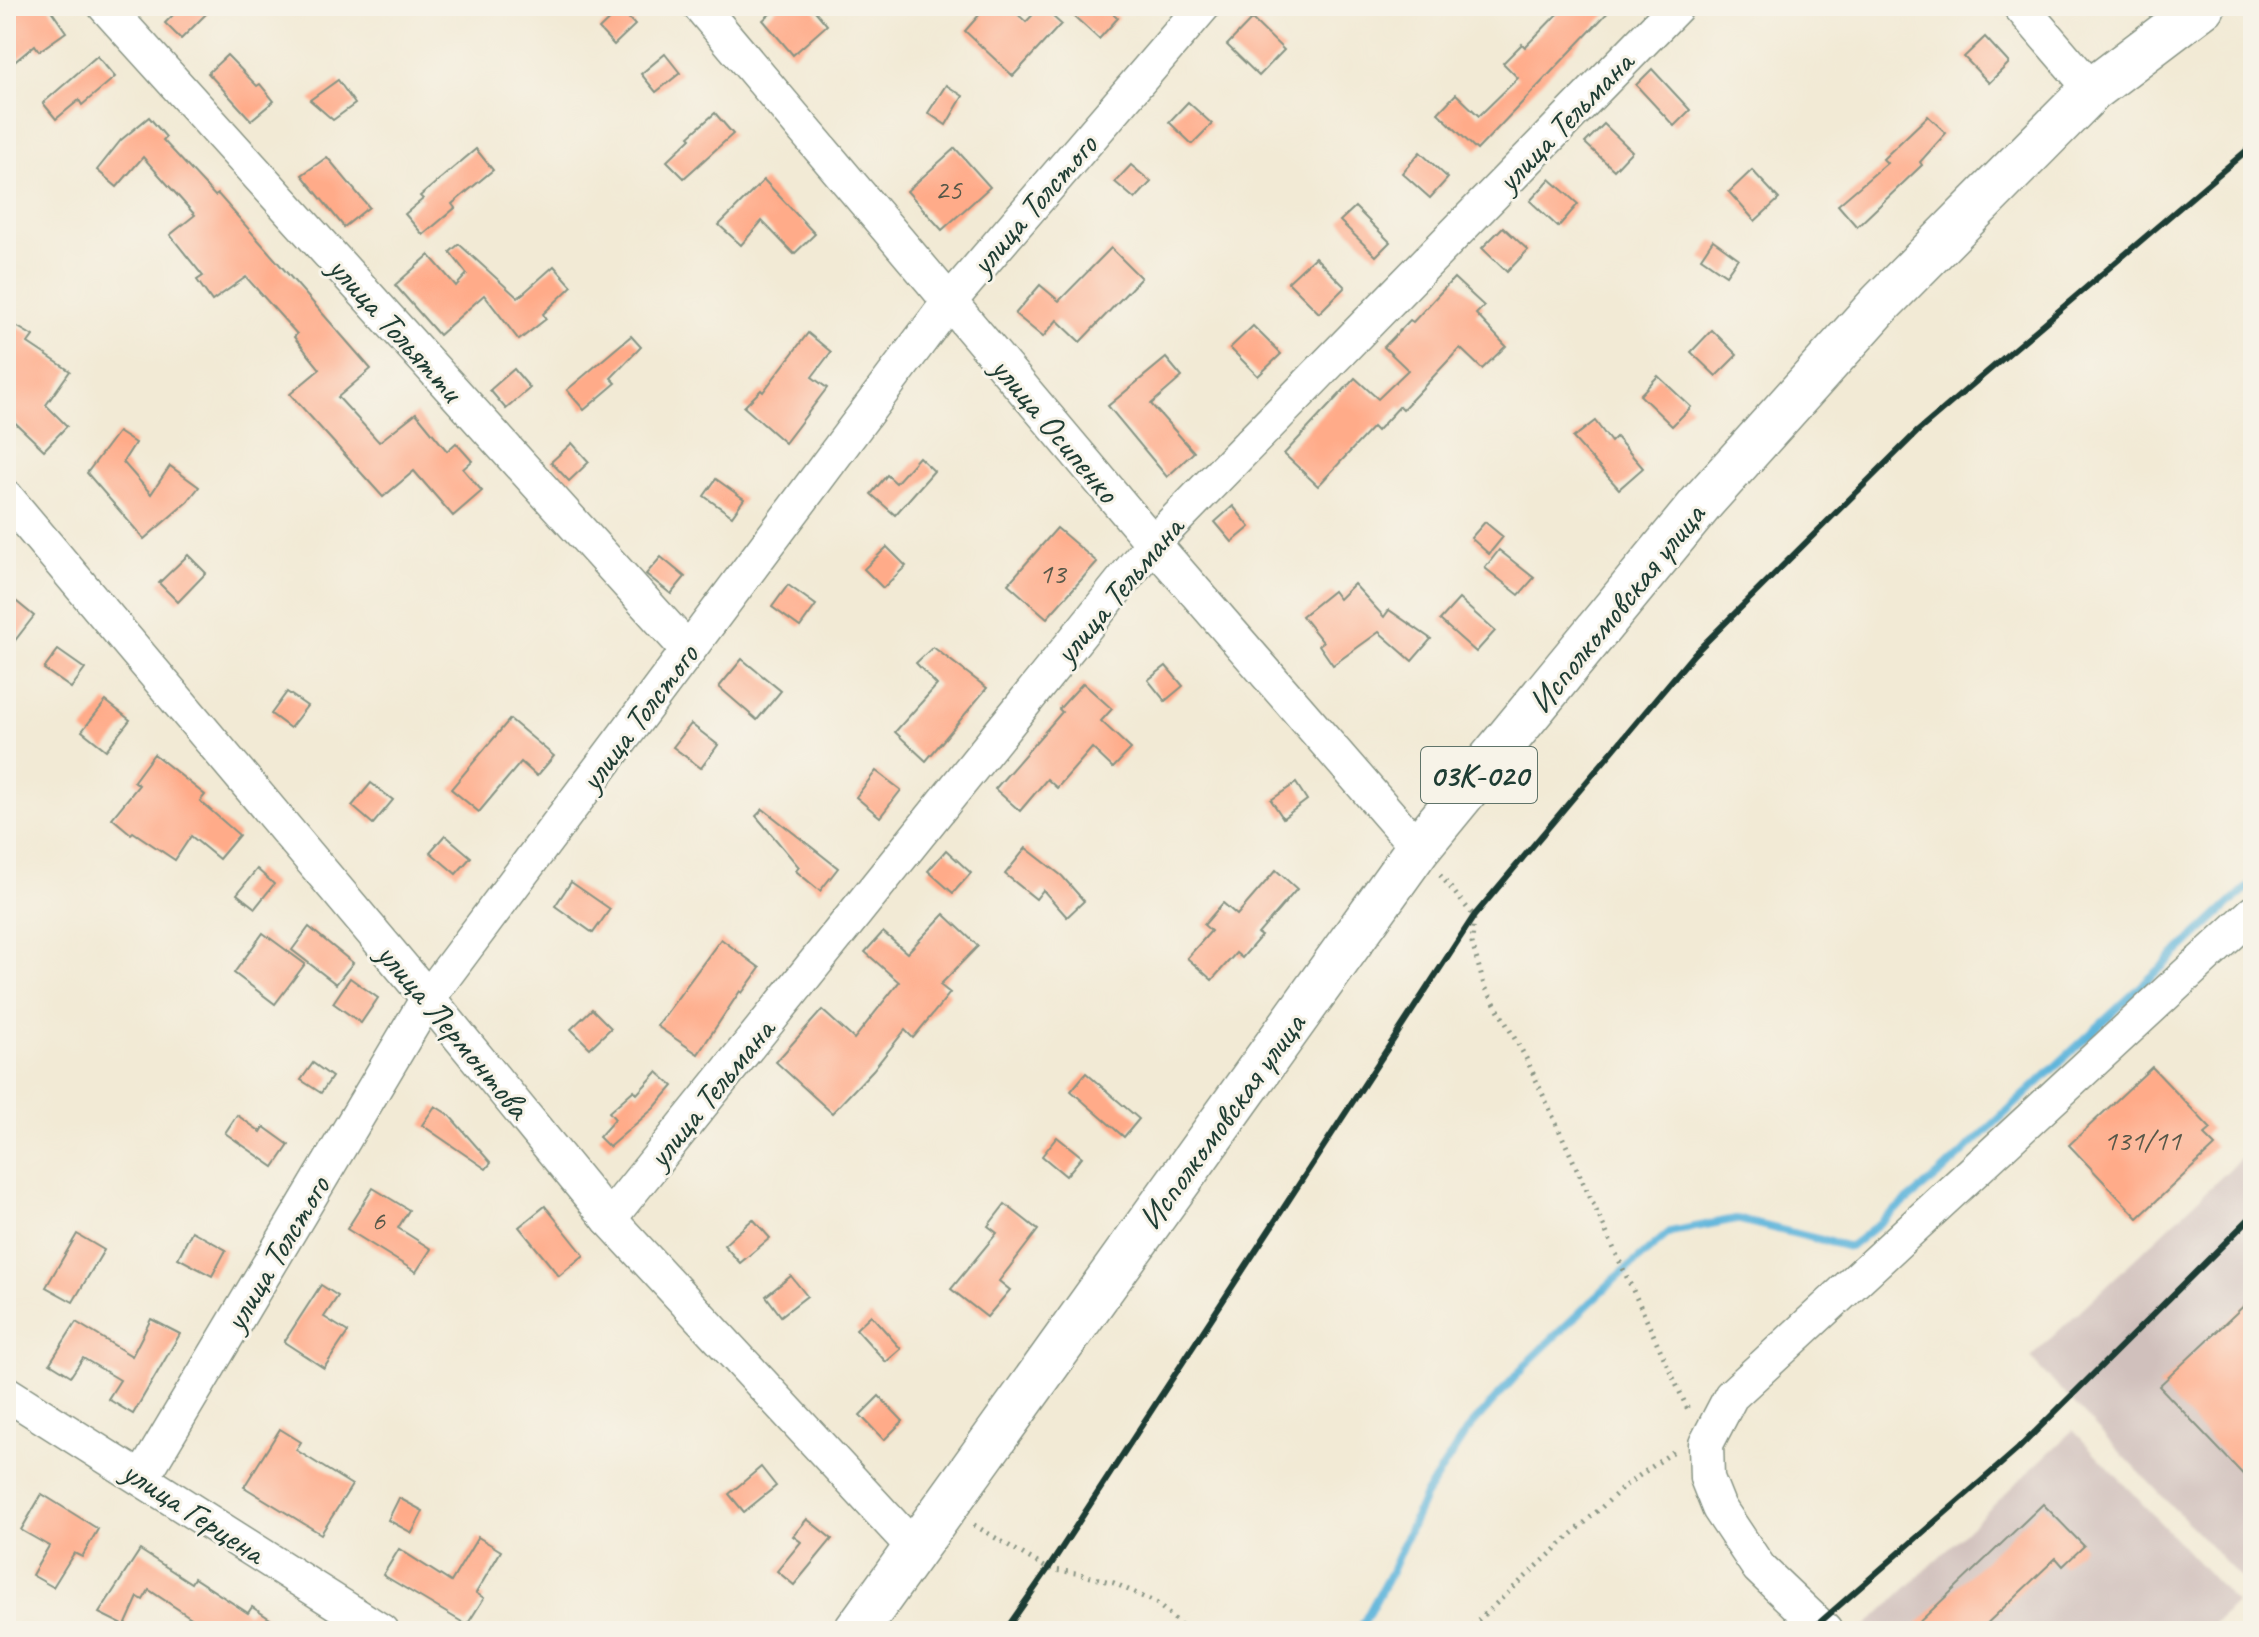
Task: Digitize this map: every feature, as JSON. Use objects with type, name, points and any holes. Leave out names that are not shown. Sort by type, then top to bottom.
[{"type":"main road","name":"Исполкомовская улица","points":[[856,1631],[1418,848],[1704,500],[1881,303],[2092,90],[2203,6]]},
{"type":"street","name":"улица Тольятти","points":[[105,6],[688,650]]},
{"type":"street","name":"улица Осипенко","points":[[700,6],[1153,543],[1418,848]]},
{"type":"street","name":"улица Толстого","points":[[142,1478],[428,998],[949,302],[1203,6]]},
{"type":"street","name":"улица Тельмана","points":[[609,1219],[1153,543],[1677,6]]},
{"type":"street","points":[[2020,6],[2092,90]]},
{"type":"street","name":"улица Лермонтова","points":[[6,497],[428,998],[609,1219],[916,1550]]},
{"type":"street","points":[[1821,1627],[1759,1568],[1719,1508],[1707,1478],[1706,1444],[1731,1396],[2253,913]]},
{"type":"street","name":"улица Герцена","points":[[6,1393],[381,1631]]},
{"type":"path","points":[[1418,848],[1474,916],[1472,943],[1484,985],[1526,1058],[1706,1444],[1678,1449],[1626,1485],[1466,1631]]},
{"type":"path","points":[[945,1508],[1048,1569],[1114,1583],[1156,1603],[1188,1631]]},
{"type":"shaded area","points":[[2253,1147],[2253,1591],[2030,1358]]},
{"type":"shaded area","points":[[2073,1430],[2236,1603],[2207,1631],[1863,1629]]},
{"type":"building","points":[[6,6],[48,6],[66,32],[39,51],[35,45],[6,69]]},
{"type":"building","points":[[182,6],[214,6],[181,39],[165,23]]},
{"type":"building","points":[[779,6],[811,6],[827,25],[793,55],[763,20]]},
{"type":"building","points":[[987,6],[1009,6],[1026,22],[1041,6],[1061,24],[1013,76],[965,31]]},
{"type":"building","points":[[1063,6],[1105,6],[1118,18],[1099,39]]},
{"type":"building","points":[[1565,6],[1614,6],[1477,150],[1438,113],[1456,94],[1479,116],[1518,78],[1503,63],[1522,44],[1525,47]]},
{"type":"building","points":[[620,9],[635,25],[614,45],[599,29]]},
{"type":"building","points":[[1252,19],[1284,50],[1259,76],[1227,45]]},
{"type":"building","points":[[1985,37],[2009,63],[1989,83],[1964,57]]},
{"type":"building","points":[[665,54],[680,73],[656,92],[641,74]]},
{"type":"building","points":[[227,55],[274,101],[251,120],[208,73]]},
{"type":"building","points":[[97,56],[115,77],[82,105],[79,100],[56,119],[43,103]]},
{"type":"building","points":[[1652,69],[1690,110],[1674,126],[1636,85]]},
{"type":"building","points":[[338,80],[355,104],[333,120],[310,100]]},
{"type":"building","points":[[946,85],[963,96],[946,125],[928,113]]},
{"type":"building","points":[[1188,102],[1212,124],[1192,144],[1169,122]]},
{"type":"building","points":[[715,113],[733,134],[684,178],[667,161]]},
{"type":"building","points":[[1928,116],[1946,133],[1920,162],[1922,165],[1857,227],[1838,205],[1887,163],[1883,159]]},
{"type":"building","points":[[149,117],[166,137],[163,140],[215,196],[218,194],[371,369],[338,397],[379,442],[416,413],[447,451],[456,443],[472,461],[463,469],[482,491],[453,516],[414,471],[383,497],[290,394],[320,369],[294,337],[297,334],[246,277],[212,301],[197,280],[203,276],[170,235],[195,215],[143,157],[117,187],[97,170],[121,140]]},
{"type":"building","points":[[1604,124],[1632,151],[1614,170],[1585,143]]},
{"type":"building","points":[[955,148],[990,187],[942,230],[907,191]]},
{"type":"building","points":[[476,149],[493,170],[452,204],[455,208],[423,235],[405,214],[423,199],[420,196]]},
{"type":"building","points":[[1420,152],[1448,178],[1430,198],[1402,173]]},
{"type":"building","points":[[327,157],[369,207],[344,227],[302,175]]},
{"type":"building","points":[[1131,165],[1151,182],[1135,199],[1115,182]]},
{"type":"building","points":[[1752,170],[1779,199],[1755,221],[1729,192]]},
{"type":"building","points":[[1550,179],[1578,204],[1558,227],[1530,201]]},
{"type":"building","points":[[764,180],[815,234],[794,254],[762,221],[741,245],[719,225]]},
{"type":"building","points":[[1355,207],[1390,242],[1376,256],[1340,221]]},
{"type":"building","points":[[1503,227],[1528,250],[1507,272],[1482,248]]},
{"type":"building","points":[[1713,240],[1738,258],[1726,275],[1701,258]]},
{"type":"building","points":[[459,244],[518,298],[554,266],[572,286],[543,314],[546,319],[519,340],[484,295],[439,335],[395,285],[429,255],[456,286],[467,274],[450,252]]},
{"type":"building","points":[[1111,248],[1141,278],[1080,342],[1057,320],[1043,337],[1015,314],[1040,285],[1059,301]]},
{"type":"building","points":[[1315,257],[1345,287],[1319,313],[1288,282]]},
{"type":"building","points":[[1454,278],[1484,306],[1476,314],[1506,346],[1482,369],[1460,348],[1403,409],[1400,406],[1377,431],[1373,427],[1318,486],[1284,454],[1355,378],[1378,399],[1408,370],[1384,347],[1410,320],[1413,322]]},
{"type":"building","points":[[6,320],[33,336],[28,343],[70,371],[46,405],[67,426],[44,450],[6,414]]},
{"type":"building","points":[[1253,326],[1281,354],[1258,376],[1230,348]]},
{"type":"building","points":[[1712,330],[1737,355],[1716,376],[1691,352]]},
{"type":"building","points":[[808,333],[831,352],[812,377],[827,388],[785,443],[744,407],[761,390],[763,392]]},
{"type":"building","points":[[631,336],[641,347],[611,378],[616,383],[584,410],[567,390]]},
{"type":"building","points":[[1166,358],[1182,377],[1151,404],[1194,452],[1167,477],[1108,406]]},
{"type":"building","points":[[514,369],[530,388],[506,409],[490,390]]},
{"type":"building","points":[[1658,376],[1691,407],[1672,426],[1640,395]]},
{"type":"building","points":[[1595,421],[1611,442],[1616,437],[1643,468],[1619,489],[1573,438]]},
{"type":"building","points":[[118,432],[135,443],[123,462],[151,494],[170,466],[199,487],[187,502],[144,539],[87,473]]},
{"type":"building","points":[[572,443],[589,462],[569,481],[551,462]]},
{"type":"building","points":[[919,457],[934,471],[895,515],[871,494],[887,475],[896,483]]},
{"type":"building","points":[[716,479],[744,499],[732,516],[704,496]]},
{"type":"building","points":[[1233,506],[1250,527],[1232,542],[1215,522]]},
{"type":"building","points":[[1485,522],[1503,537],[1489,554],[1471,538]]},
{"type":"building","points":[[1057,528],[1097,562],[1047,618],[1008,584]]},
{"type":"building","points":[[887,547],[906,566],[883,588],[864,569]]},
{"type":"building","points":[[1499,550],[1534,578],[1519,595],[1485,568]]},
{"type":"building","points":[[188,555],[206,573],[178,602],[159,583]]},
{"type":"building","points":[[661,557],[685,577],[671,594],[646,574]]},
{"type":"building","points":[[1354,584],[1384,617],[1389,610],[1431,639],[1412,661],[1379,632],[1333,665],[1319,645],[1323,642],[1302,616],[1333,591],[1339,599]]},
{"type":"building","points":[[788,585],[816,605],[800,627],[772,607]]},
{"type":"building","points":[[6,593],[34,616],[6,652]]},
{"type":"building","points":[[1459,599],[1495,631],[1476,652],[1440,620]]},
{"type":"building","points":[[933,647],[987,688],[926,761],[895,732],[937,685],[916,663]]},
{"type":"building","points":[[58,650],[85,669],[71,688],[44,669]]},
{"type":"building","points":[[742,659],[781,691],[757,720],[719,687]]},
{"type":"building","points":[[1166,666],[1183,686],[1165,701],[1148,680]]},
{"type":"building","points":[[1083,683],[1112,709],[1101,721],[1131,749],[1113,768],[1092,748],[1057,788],[1047,779],[1020,811],[995,789]]},
{"type":"building","points":[[287,692],[307,706],[290,728],[271,714]]},
{"type":"building","points":[[106,701],[130,720],[106,750],[82,731]]},
{"type":"building","points":[[510,719],[554,756],[537,776],[521,762],[479,812],[451,789]]},
{"type":"building","points":[[691,724],[718,745],[701,768],[673,747]]},
{"type":"building","points":[[154,754],[205,795],[200,801],[239,835],[219,859],[191,836],[175,860],[133,832],[131,834],[112,818],[139,785],[134,781]]},
{"type":"building","points":[[876,771],[901,790],[880,817],[856,797]]},
{"type":"building","points":[[371,783],[393,800],[373,824],[352,806]]},
{"type":"building","points":[[1296,783],[1307,800],[1283,818],[1271,800]]},
{"type":"building","points":[[763,809],[838,868],[820,891],[796,871],[799,867],[756,816]]},
{"type":"building","points":[[445,835],[471,857],[456,874],[430,852]]},
{"type":"building","points":[[1026,848],[1062,876],[1084,901],[1067,917],[1043,890],[1036,899],[1005,874]]},
{"type":"building","points":[[946,850],[971,873],[953,893],[928,871]]},
{"type":"building","points":[[257,869],[274,884],[255,908],[237,894]]},
{"type":"building","points":[[1276,870],[1297,889],[1258,934],[1261,936],[1242,958],[1236,953],[1212,980],[1187,958],[1211,931],[1204,925],[1223,903],[1237,915]]},
{"type":"building","points":[[571,882],[610,909],[593,933],[555,906]]},
{"type":"building","points":[[944,914],[978,946],[940,985],[950,993],[913,1038],[905,1030],[832,1113],[776,1062],[822,1010],[854,1039],[899,982],[865,952],[883,932],[907,953]]},
{"type":"building","points":[[309,927],[353,963],[336,984],[292,950]]},
{"type":"building","points":[[263,933],[305,964],[275,1004],[234,973]]},
{"type":"building","points":[[721,939],[760,968],[742,993],[740,991],[698,1054],[657,1026]]},
{"type":"building","points":[[350,978],[378,998],[361,1023],[333,1003]]},
{"type":"building","points":[[592,1009],[611,1028],[590,1048],[571,1029]]},
{"type":"building","points":[[313,1063],[332,1077],[321,1093],[301,1080]]},
{"type":"building","points":[[2152,1067],[2211,1129],[2204,1135],[2215,1146],[2138,1218],[2069,1145]]},
{"type":"building","points":[[657,1072],[673,1086],[654,1108],[609,1147],[599,1137],[615,1119],[609,1112],[634,1090],[637,1094]]},
{"type":"building","points":[[1086,1073],[1139,1119],[1124,1137],[1071,1091]]},
{"type":"building","points":[[435,1106],[449,1115],[491,1163],[486,1169],[422,1125]]},
{"type":"building","points":[[237,1115],[261,1132],[264,1127],[289,1145],[274,1167],[225,1133]]},
{"type":"building","points":[[1057,1137],[1082,1157],[1066,1176],[1042,1156]]},
{"type":"building","points":[[373,1188],[409,1210],[398,1228],[431,1249],[416,1272],[347,1229]]},
{"type":"building","points":[[1005,1204],[1038,1230],[999,1281],[1010,1290],[987,1317],[951,1289],[997,1233],[988,1226]]},
{"type":"building","points":[[545,1206],[584,1255],[559,1276],[519,1227]]},
{"type":"building","points":[[753,1219],[770,1238],[740,1263],[724,1245]]},
{"type":"building","points":[[192,1231],[226,1250],[212,1276],[178,1258]]},
{"type":"building","points":[[77,1234],[104,1250],[73,1302],[46,1287]]},
{"type":"building","points":[[791,1276],[807,1296],[781,1316],[766,1296]]},
{"type":"building","points":[[321,1285],[338,1296],[324,1317],[348,1332],[324,1368],[284,1342]]},
{"type":"building","points":[[2253,1297],[2253,1485],[2159,1386]]},
{"type":"building","points":[[871,1315],[901,1349],[886,1362],[856,1329]]},
{"type":"building","points":[[151,1319],[180,1334],[133,1414],[108,1399],[120,1380],[83,1358],[71,1376],[50,1363],[76,1322],[132,1356]]},
{"type":"building","points":[[879,1396],[903,1421],[884,1440],[860,1415]]},
{"type":"building","points":[[280,1429],[301,1442],[296,1450],[352,1485],[321,1534],[244,1487]]},
{"type":"building","points":[[761,1467],[776,1486],[744,1512],[729,1494]]},
{"type":"building","points":[[42,1494],[98,1529],[82,1557],[74,1553],[53,1587],[32,1575],[49,1546],[21,1530]]},
{"type":"building","points":[[399,1498],[423,1511],[412,1533],[388,1520]]},
{"type":"building","points":[[2043,1504],[2084,1546],[2063,1566],[2056,1558],[1979,1631],[1910,1631]]},
{"type":"building","points":[[807,1519],[832,1539],[794,1585],[777,1571],[801,1542],[793,1536]]},
{"type":"building","points":[[478,1537],[501,1551],[476,1593],[484,1598],[467,1625],[383,1575],[399,1549],[451,1582]]},
{"type":"building","points":[[140,1550],[191,1583],[194,1578],[248,1613],[252,1607],[288,1631],[211,1631],[149,1590],[143,1600],[138,1597],[125,1626],[99,1613]]},
{"type":"waterway","points":[[1359,1631],[1390,1574],[1424,1497],[1466,1432],[1531,1359],[1616,1278],[1670,1232],[1736,1219],[1850,1247],[1941,1173],[2253,882]]},
{"type":"railway","points":[[1005,1631],[1474,916],[1694,654],[1918,431],[2253,145]]},
{"type":"railway","points":[[1810,1631],[2018,1449],[2253,1215]]}]
